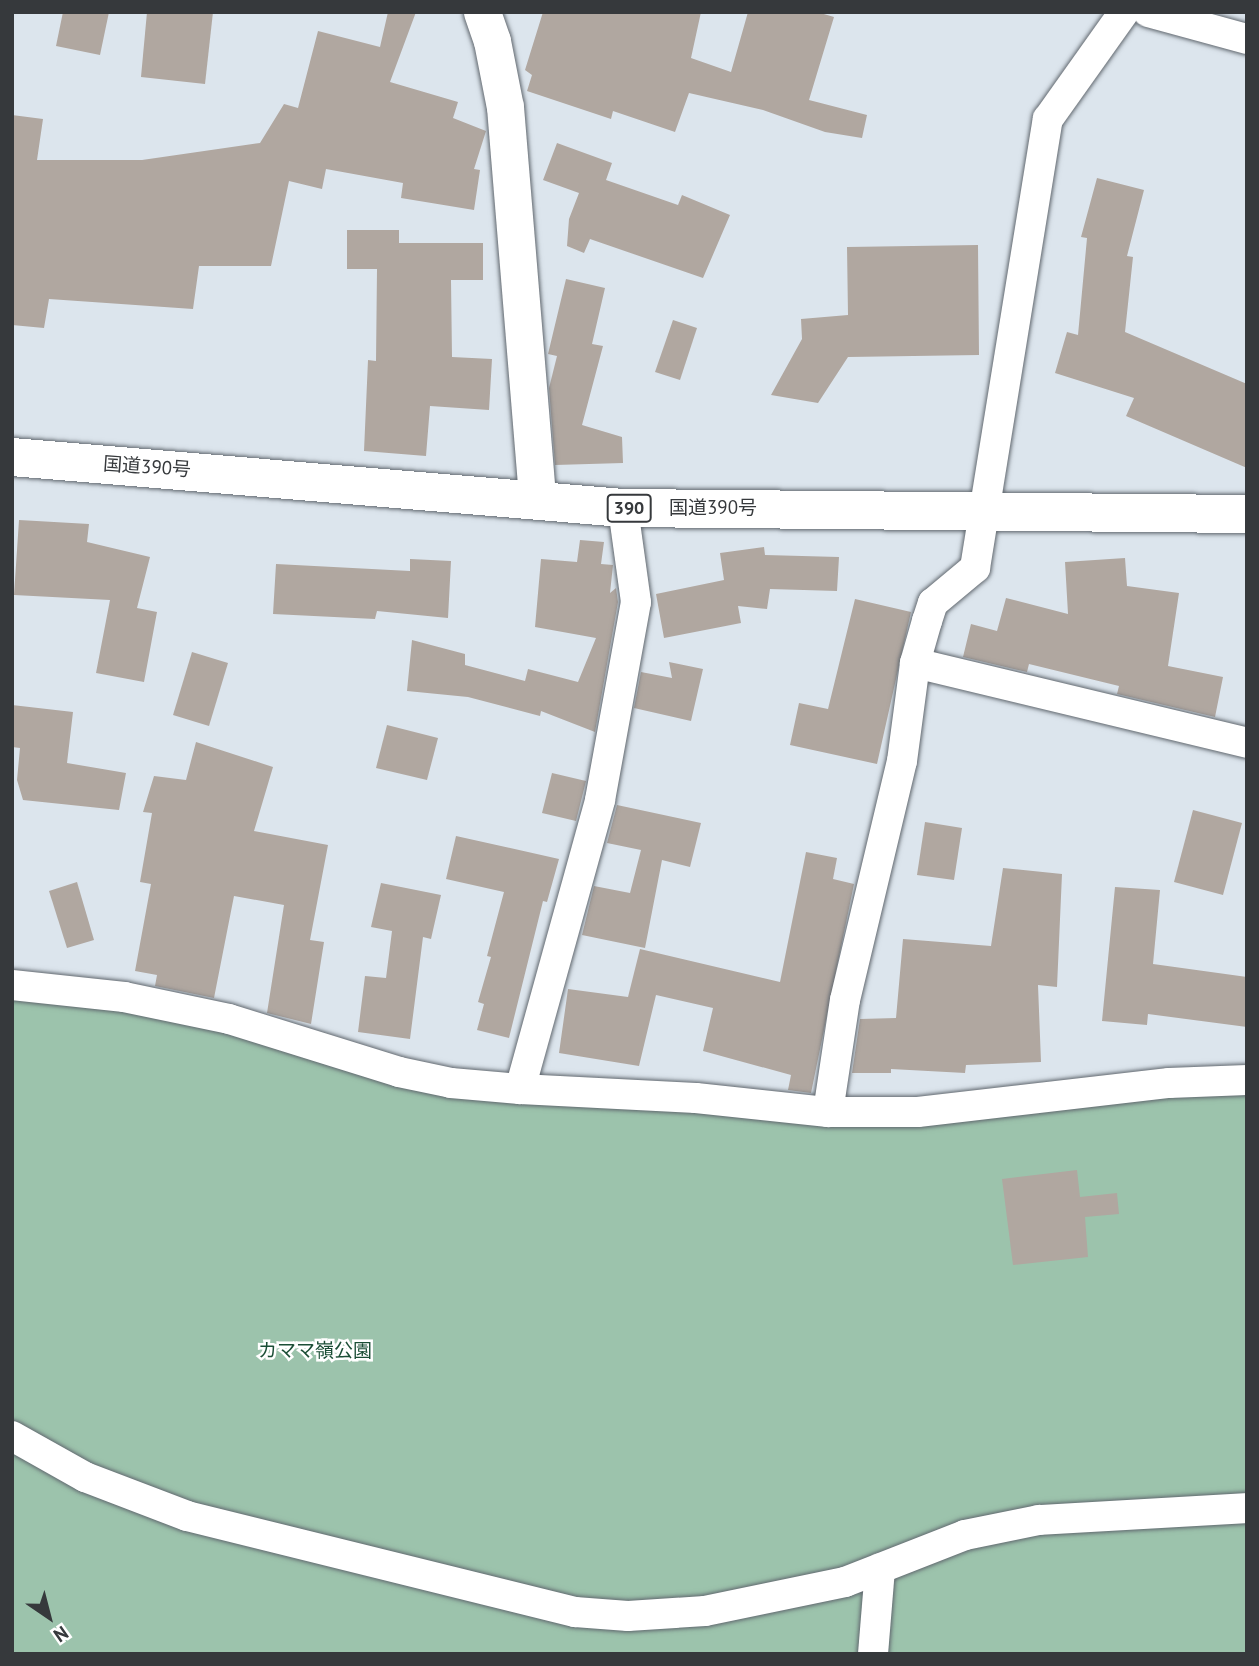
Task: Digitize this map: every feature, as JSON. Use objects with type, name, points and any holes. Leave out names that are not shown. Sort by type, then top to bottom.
[{"type":"highway","name":"国道390号","points":[[12,457],[623,508],[985,508],[1052,514],[1247,514]]},
{"type":"street","points":[[482,12],[492,41],[505,107],[537,500]]},
{"type":"street","points":[[828,1112],[845,1000],[902,761],[915,663],[933,603],[975,568],[1048,119],[1124,12]]},
{"type":"street","points":[[1147,12],[1247,39]]},
{"type":"street","points":[[520,1090],[600,800],[634,615],[636,602],[623,508]]},
{"type":"street","points":[[915,663],[1247,743]]},
{"type":"street","points":[[12,985],[137,1000],[229,1019],[399,1072],[520,1090],[696,1098],[828,1112],[918,1112],[1169,1083],[1247,1080]]},
{"type":"street","points":[[12,1437],[85,1477],[187,1516],[575,1612],[628,1616],[705,1611],[845,1582],[965,1535],[1040,1520],[1247,1508]]},
{"type":"street","points":[[873,1654],[880,1568]]},
{"type":"green space","name":"カママ嶺公園","points":[[12,989],[520,1089],[828,1112],[1247,1082],[1247,1654],[12,1654]]},
{"type":"building","points":[[63,12],[109,12],[100,55],[56,46]]},
{"type":"building","points":[[147,12],[213,12],[205,84],[141,77]]},
{"type":"building","points":[[388,12],[416,12],[390,82],[458,102],[453,118],[486,131],[474,169],[480,170],[474,210],[401,198],[403,183],[326,169],[322,189],[289,181],[271,266],[199,266],[193,309],[49,299],[44,328],[12,325],[12,115],[43,119],[37,160],[142,160],[260,143],[284,104],[298,108],[318,31],[380,47]]},
{"type":"building","points":[[543,12],[701,12],[691,58],[731,72],[748,12],[817,12],[834,17],[809,100],[867,115],[862,138],[825,132],[763,110],[689,93],[675,132],[613,111],[611,119],[527,91],[532,75],[525,70]]},
{"type":"building","points":[[557,143],[612,163],[606,180],[678,205],[682,195],[730,215],[703,278],[590,239],[584,253],[567,246],[569,219],[579,193],[543,180]]},
{"type":"building","points":[[1097,178],[1144,190],[1127,256],[1133,257],[1125,332],[1247,384],[1247,468],[1126,416],[1134,398],[1055,373],[1067,332],[1078,335],[1087,238],[1081,237]]},
{"type":"building","points":[[347,230],[399,230],[399,243],[483,243],[483,280],[451,280],[452,357],[492,359],[489,410],[430,406],[426,456],[364,451],[368,360],[376,361],[377,269],[347,269]]},
{"type":"building","points":[[978,245],[979,355],[848,357],[818,403],[771,395],[802,339],[801,319],[848,315],[847,247]]},
{"type":"building","points":[[566,279],[605,288],[592,344],[603,346],[582,425],[622,437],[623,463],[555,465],[549,388],[557,356],[548,354]]},
{"type":"building","points":[[673,320],[697,328],[680,380],[655,372]]},
{"type":"building","points":[[19,520],[89,524],[87,542],[150,557],[137,608],[157,612],[144,682],[96,673],[110,600],[14,595]]},
{"type":"building","points":[[580,540],[604,542],[601,564],[613,565],[610,593],[616,588],[618,602],[595,732],[541,711],[540,716],[468,697],[407,691],[412,640],[465,654],[465,665],[525,681],[528,669],[578,682],[596,638],[535,627],[541,559],[577,562]]},
{"type":"building","points":[[764,547],[765,555],[839,557],[837,591],[770,589],[767,609],[738,606],[741,623],[664,638],[656,594],[724,580],[720,553]]},
{"type":"building","points":[[1125,558],[1127,586],[1179,593],[1168,666],[1223,677],[1215,717],[1117,694],[1119,686],[1029,664],[1027,672],[963,657],[971,624],[997,631],[1006,598],[1068,614],[1065,562]]},
{"type":"building","points":[[410,559],[451,561],[448,618],[377,611],[375,619],[273,614],[276,564],[410,571]]},
{"type":"building","points":[[855,599],[911,612],[877,764],[790,745],[799,703],[828,709]]},
{"type":"building","points":[[192,652],[228,663],[209,726],[173,715]]},
{"type":"building","points":[[669,662],[703,669],[691,721],[634,708],[641,672],[672,678]]},
{"type":"building","points":[[12,705],[73,712],[67,763],[126,773],[119,810],[23,800],[17,780],[20,748],[12,747]]},
{"type":"building","points":[[387,725],[438,738],[427,780],[376,768]]},
{"type":"building","points":[[196,742],[273,767],[254,831],[328,845],[310,940],[324,942],[311,1024],[267,1013],[284,905],[234,896],[214,998],[155,986],[157,975],[135,971],[151,884],[140,882],[152,813],[143,812],[154,776],[186,780]]},
{"type":"building","points":[[552,773],[586,781],[576,821],[542,813]]},
{"type":"building","points":[[617,805],[701,823],[690,867],[662,860],[645,948],[582,935],[594,886],[630,893],[641,850],[607,843]]},
{"type":"building","points":[[1193,810],[1242,823],[1223,895],[1174,882]]},
{"type":"building","points":[[925,822],[962,828],[954,880],[917,875]]},
{"type":"building","points":[[456,836],[559,859],[547,902],[543,901],[509,1038],[477,1030],[484,1004],[478,1002],[491,957],[487,956],[504,892],[446,879]]},
{"type":"building","points":[[806,852],[837,858],[833,879],[854,884],[811,1093],[788,1090],[791,1075],[703,1051],[713,1008],[656,995],[639,1066],[559,1053],[568,989],[628,997],[640,949],[780,982]]},
{"type":"building","points":[[1003,868],[1062,874],[1057,987],[1038,985],[1041,1062],[966,1065],[965,1073],[891,1069],[891,1073],[852,1073],[860,1019],[896,1018],[903,939],[991,946]]},
{"type":"building","points":[[77,882],[94,940],[67,948],[49,891]]},
{"type":"building","points":[[381,883],[441,895],[431,939],[423,937],[410,1039],[358,1032],[365,976],[386,978],[392,931],[371,927]]},
{"type":"building","points":[[1115,887],[1160,890],[1153,964],[1247,977],[1247,1027],[1148,1014],[1147,1025],[1102,1021]]},
{"type":"building","points":[[1077,1170],[1080,1197],[1117,1193],[1119,1214],[1085,1217],[1088,1257],[1013,1265],[1002,1179]]}]
